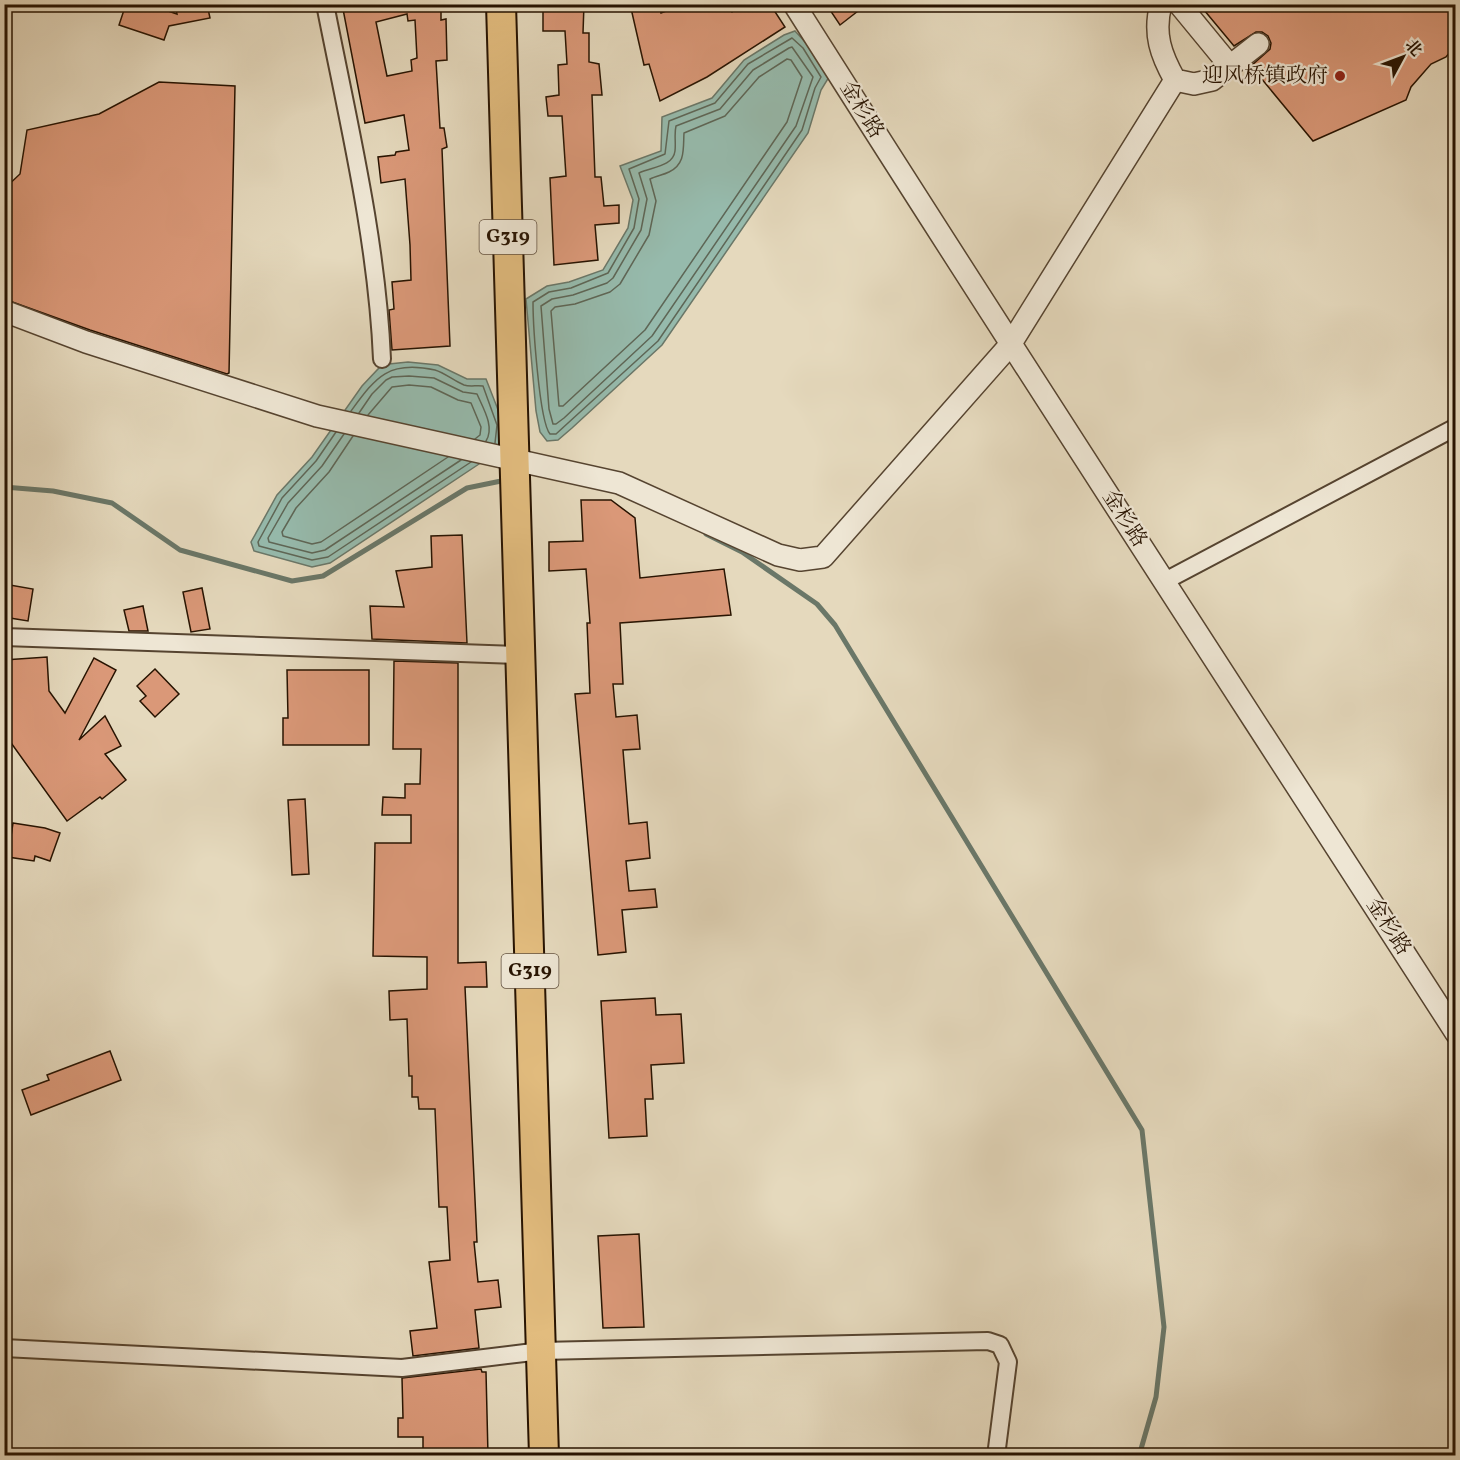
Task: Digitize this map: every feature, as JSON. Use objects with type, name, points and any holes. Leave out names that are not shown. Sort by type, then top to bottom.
[{"type":"highway","name":"G319","points":[[501,4],[544,1455]]},
{"type":"street","points":[[325,4],[358,173],[380,307],[382,359]]},
{"type":"street","name":"金杉路","points":[[794,4],[1010,345],[1165,581],[1455,1033]]},
{"type":"street","points":[[1161,4],[1157,33],[1162,58],[1175,80],[1194,84],[1212,80],[1258,44]]},
{"type":"street","points":[[1179,4],[1230,66]]},
{"type":"street","points":[[4,311],[86,342],[317,416],[515,473],[619,483],[778,555],[800,560],[823,557],[1010,345],[1175,80]]},
{"type":"street","points":[[1165,581],[1455,427]]},
{"type":"street","points":[[4,637],[520,655]]},
{"type":"street","points":[[4,1348],[402,1368],[541,1351],[988,1341],[1000,1345],[1008,1362],[996,1455]]},
{"type":"water","points":[[795,31],[807,44],[829,77],[821,90],[808,133],[662,345],[558,440],[547,441],[540,432],[536,411],[526,299],[547,286],[569,282],[603,270],[628,228],[633,200],[620,166],[661,151],[662,117],[712,98],[744,60],[784,35]]},
{"type":"water","points":[[408,362],[438,365],[467,379],[486,379],[504,425],[501,446],[479,464],[330,563],[312,567],[254,551],[251,542],[277,495],[312,457],[362,386],[379,368],[389,364]]},
{"type":"building","points":[[126,4],[148,4],[177,14],[175,4],[207,4],[210,18],[169,26],[164,40],[119,25]]},
{"type":"building","points":[[342,4],[441,4],[441,20],[446,19],[447,60],[436,61],[440,128],[444,128],[447,147],[442,149],[450,346],[392,350],[389,310],[394,309],[392,282],[411,280],[410,245],[405,179],[381,183],[378,157],[409,150],[404,115],[365,123]],"holes":[[[407,14],[408,21],[415,20],[417,58],[411,60],[412,71],[387,76],[376,22]]]},
{"type":"building","points":[[543,4],[584,4],[583,33],[589,33],[589,62],[599,64],[602,95],[592,95],[595,177],[601,177],[604,206],[619,205],[619,223],[595,225],[598,260],[554,265],[550,178],[566,176],[562,116],[548,116],[546,97],[559,95],[558,65],[567,64],[565,31],[543,31]]},
{"type":"building","points":[[630,4],[658,4],[661,13],[684,4],[727,4],[732,12],[744,4],[770,4],[785,27],[707,77],[660,101],[649,64],[644,65]]},
{"type":"building","points":[[826,4],[867,4],[840,25]]},
{"type":"building","name":"迎风桥镇政府","points":[[1199,4],[1455,4],[1455,46],[1446,57],[1431,64],[1411,87],[1406,100],[1313,141],[1251,66],[1270,49],[1271,43],[1268,36],[1262,32],[1256,32],[1234,46]]},
{"type":"building","points":[[159,82],[235,86],[229,373],[227,374],[90,330],[4,299],[4,189],[20,174],[27,130],[99,114]]},
{"type":"building","points":[[581,500],[611,500],[635,518],[640,578],[724,569],[731,615],[620,623],[623,684],[613,684],[616,717],[637,715],[640,749],[623,750],[629,824],[647,822],[650,858],[626,861],[629,891],[655,889],[657,907],[622,910],[626,952],[598,955],[575,694],[590,693],[587,623],[590,623],[586,569],[549,571],[549,542],[583,541]]},
{"type":"building","points":[[462,535],[467,643],[372,639],[370,606],[404,607],[396,571],[432,567],[431,536]]},
{"type":"building","points":[[4,584],[33,589],[28,621],[4,617]]},
{"type":"building","points":[[202,588],[210,629],[191,632],[183,592]]},
{"type":"building","points":[[143,606],[148,631],[129,631],[124,610]]},
{"type":"building","points":[[47,657],[49,691],[65,713],[94,658],[116,670],[79,740],[105,716],[121,746],[105,754],[126,780],[102,799],[100,797],[67,821],[4,733],[4,660]]},
{"type":"building","points":[[394,661],[458,663],[458,963],[486,962],[487,987],[465,987],[477,1242],[474,1242],[478,1282],[498,1280],[501,1307],[475,1310],[479,1348],[413,1356],[410,1331],[437,1328],[429,1262],[450,1260],[447,1207],[439,1207],[435,1109],[419,1109],[418,1097],[412,1097],[407,1019],[390,1020],[389,991],[427,989],[427,957],[373,956],[375,843],[411,843],[411,815],[382,815],[383,797],[405,798],[405,784],[420,784],[421,749],[393,749]]},
{"type":"building","points":[[155,669],[179,694],[155,717],[140,701],[146,696],[137,686]]},
{"type":"building","points":[[287,670],[369,670],[369,745],[283,745],[283,718],[288,718]]},
{"type":"building","points":[[305,799],[309,874],[292,875],[288,800]]},
{"type":"building","points":[[13,823],[60,833],[50,861],[35,856],[34,861],[8,857]]},
{"type":"building","points":[[655,998],[656,1015],[681,1014],[684,1063],[651,1065],[653,1099],[645,1099],[647,1136],[609,1138],[601,1001]]},
{"type":"building","points":[[110,1051],[121,1080],[31,1115],[22,1090],[49,1080],[47,1075]]},
{"type":"building","points":[[639,1234],[644,1327],[603,1328],[598,1236]]},
{"type":"building","points":[[481,1369],[482,1372],[486,1372],[488,1455],[423,1455],[423,1437],[398,1437],[398,1418],[403,1418],[402,1378]]},
{"type":"waterway","points":[[4,487],[53,491],[112,503],[180,550],[292,581],[323,576],[467,488],[506,480]]},
{"type":"waterway","points":[[706,534],[742,552],[817,604],[835,625],[1142,1130],[1164,1327],[1156,1397],[1139,1456]]},
{"type":"place","name":"迎风桥镇政府","points":[[1340,76]]}]
